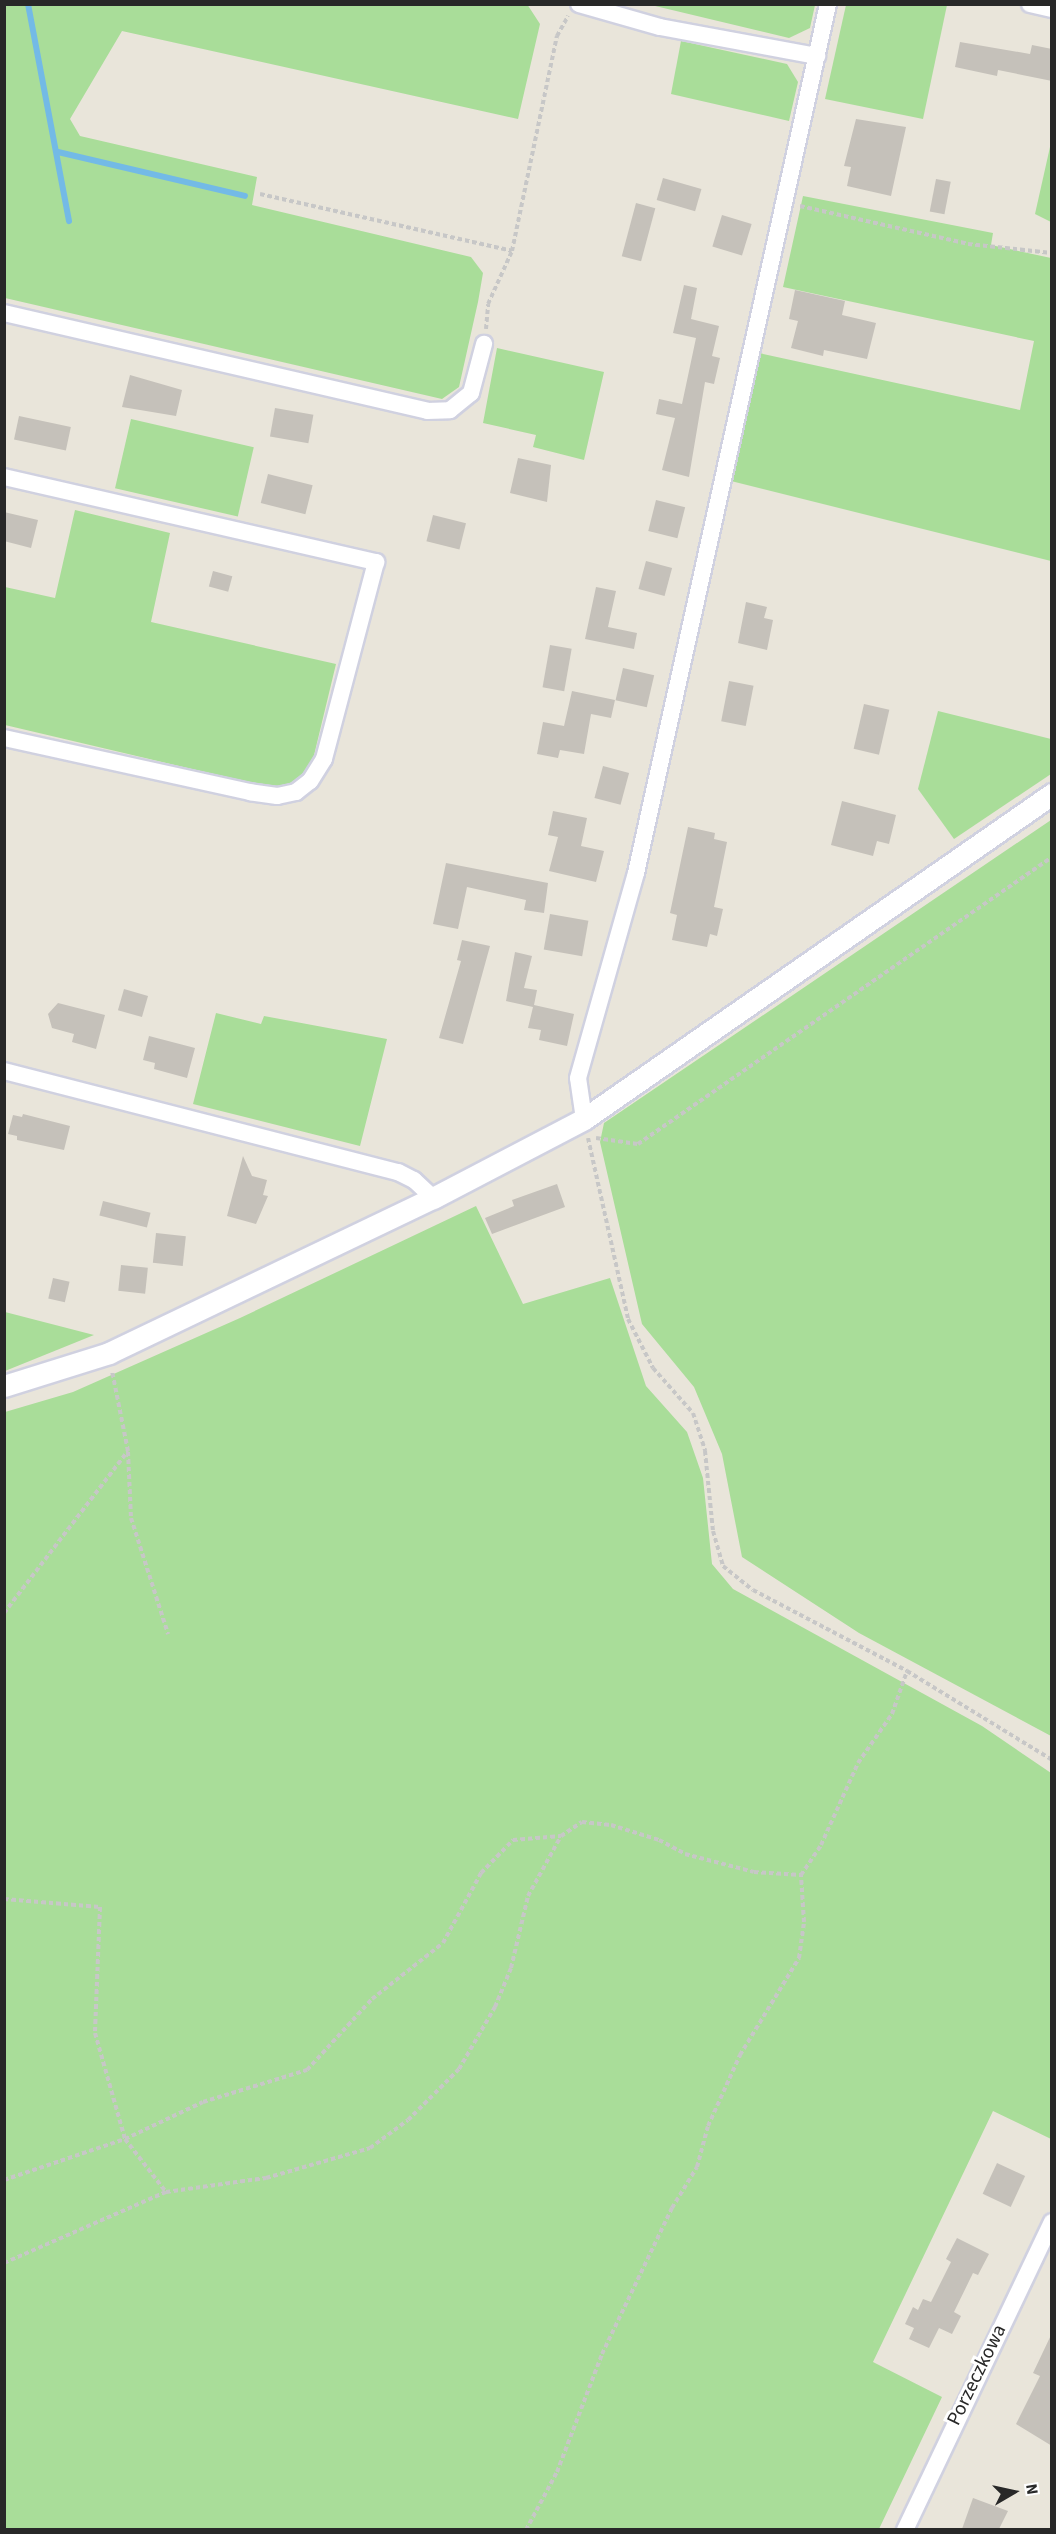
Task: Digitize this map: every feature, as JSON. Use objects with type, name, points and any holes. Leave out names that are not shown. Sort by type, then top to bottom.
[{"type":"street","points":[[584,1119],[578,1078],[636,873],[782,202],[828,4]]},
{"type":"street","points":[[1030,4],[1052,9]]},
{"type":"street","points":[[579,5],[660,27],[817,56]]},
{"type":"street","points":[[4,313],[427,411],[450,410],[471,393],[484,345]]},
{"type":"street","points":[[4,477],[376,562],[324,759],[310,781],[296,792],[277,796],[250,792],[4,738]]},
{"type":"street","points":[[4,1386],[109,1353],[433,1198],[584,1119],[1052,794]]},
{"type":"street","points":[[4,1071],[398,1172],[414,1180],[433,1198]]},
{"type":"street","name":"Porzeczkowa","points":[[905,2529],[1052,2222]]},
{"type":"path","points":[[484,345],[488,304],[512,251],[557,36],[579,5]]},
{"type":"path","points":[[260,195],[512,251]]},
{"type":"path","points":[[782,202],[968,244],[1052,253]]},
{"type":"path","points":[[596,1138],[638,1144],[1052,857]]},
{"type":"path","points":[[584,1119],[628,1319],[653,1368],[693,1413],[705,1451],[713,1531],[723,1566],[753,1590],[907,1671],[1052,1760]]},
{"type":"path","points":[[109,1353],[128,1451],[131,1518],[168,1634]]},
{"type":"path","points":[[4,1612],[128,1451]]},
{"type":"path","points":[[525,2529],[557,2472],[612,2333],[672,2208],[697,2167],[708,2126],[740,2055],[799,1958],[804,1922],[801,1875],[821,1845],[858,1763],[892,1714],[907,1671]]},
{"type":"path","points":[[4,2262],[166,2192],[266,2178],[370,2148],[408,2120],[459,2068],[495,2007],[511,1968],[528,1896],[561,1836],[582,1822],[611,1825],[659,1840],[685,1854],[754,1872],[801,1875]]},
{"type":"path","points":[[4,2180],[125,2139],[203,2102],[307,2070],[372,1999],[443,1943],[481,1873],[513,1840],[561,1836]]},
{"type":"path","points":[[4,1899],[100,1907],[95,2034],[125,2139],[166,2192]]},
{"type":"green space","points":[[527,4],[540,24],[518,119],[122,31],[70,119],[80,136],[257,177],[252,205],[471,257],[483,273],[478,302],[459,387],[442,399],[5,298],[5,5]]},
{"type":"green space","points":[[815,4],[810,28],[789,38],[651,5]]},
{"type":"green space","points":[[846,5],[947,5],[923,119],[825,99]]},
{"type":"green space","points":[[681,41],[787,64],[798,82],[789,121],[671,94]]},
{"type":"green space","points":[[1050,147],[1052,147],[1051,222],[1035,214]]},
{"type":"green space","points":[[803,196],[993,233],[991,245],[1051,258],[1051,561],[731,481],[759,353],[1020,410],[1034,341],[783,287]]},
{"type":"green space","points":[[497,348],[604,372],[584,460],[533,447],[536,435],[483,423]]},
{"type":"green space","points":[[131,419],[254,447],[238,517],[115,488]]},
{"type":"green space","points":[[75,510],[170,533],[151,622],[336,664],[309,776],[281,790],[5,725],[5,587],[55,598]]},
{"type":"green space","points":[[938,711],[1051,739],[1051,774],[954,839],[918,789]]},
{"type":"green space","points":[[1051,820],[1051,1736],[859,1633],[742,1557],[722,1454],[694,1387],[642,1324],[600,1142],[604,1123]]},
{"type":"green space","points":[[216,1013],[261,1024],[264,1016],[387,1039],[360,1146],[193,1104]]},
{"type":"green space","points":[[476,1206],[523,1304],[610,1278],[646,1386],[687,1432],[703,1478],[712,1564],[733,1589],[982,1726],[1051,1773],[1051,2139],[993,2111],[873,2362],[942,2397],[879,2529],[5,2529],[5,1412],[73,1392],[240,1318]]},
{"type":"green space","points":[[5,1312],[94,1335],[5,1371]]},
{"type":"building","points":[[960,42],[1030,54],[1032,45],[1052,49],[1052,81],[998,70],[997,76],[955,67]]},
{"type":"building","points":[[856,119],[906,127],[891,196],[847,186],[851,167],[844,166]]},
{"type":"building","points":[[663,178],[701,189],[695,211],[657,200]]},
{"type":"building","points":[[936,179],[951,182],[944,214],[930,211]]},
{"type":"building","points":[[636,203],[655,208],[641,261],[622,256]]},
{"type":"building","points":[[722,215],[752,224],[742,256],[712,247]]},
{"type":"building","points":[[684,285],[697,288],[691,319],[719,326],[712,356],[720,358],[714,384],[705,382],[689,477],[662,470],[675,418],[656,414],[659,399],[682,404],[696,338],[673,333]]},
{"type":"building","points":[[795,290],[845,301],[842,315],[876,323],[867,359],[824,350],[823,356],[791,348],[798,321],[789,319]]},
{"type":"building","points":[[130,375],[182,390],[176,416],[122,407]]},
{"type":"building","points":[[275,408],[313,415],[308,443],[270,437]]},
{"type":"building","points":[[19,416],[71,427],[66,450],[14,439]]},
{"type":"building","points":[[518,458],[551,465],[547,502],[510,493]]},
{"type":"building","points":[[268,474],[313,485],[305,514],[261,503]]},
{"type":"building","points":[[656,500],[685,507],[677,538],[648,531]]},
{"type":"building","points":[[4,512],[38,520],[31,548],[4,541]]},
{"type":"building","points":[[433,515],[466,523],[459,549],[426,541]]},
{"type":"building","points":[[646,561],[672,568],[665,596],[638,589]]},
{"type":"building","points":[[213,571],[232,576],[228,592],[209,586]]},
{"type":"building","points":[[596,587],[616,591],[608,627],[637,633],[634,649],[585,639]]},
{"type":"building","points":[[746,602],[767,607],[764,618],[773,620],[767,650],[738,643]]},
{"type":"building","points":[[550,645],[572,649],[564,691],[543,687]]},
{"type":"building","points":[[623,668],[654,675],[647,707],[616,700]]},
{"type":"building","points":[[729,681],[754,686],[746,726],[721,721]]},
{"type":"building","points":[[572,691],[615,700],[611,718],[591,714],[584,754],[560,750],[558,758],[537,754],[543,722],[564,726]]},
{"type":"building","points":[[864,704],[889,710],[879,755],[854,749]]},
{"type":"building","points":[[603,766],[629,773],[621,805],[594,798]]},
{"type":"building","points":[[842,801],[896,815],[889,844],[877,841],[873,856],[831,845]]},
{"type":"building","points":[[553,811],[587,818],[581,846],[604,851],[596,882],[549,871],[558,837],[548,835]]},
{"type":"building","points":[[688,827],[715,833],[714,839],[727,842],[714,907],[723,909],[717,936],[710,934],[707,947],[672,940],[677,915],[670,913]]},
{"type":"building","points":[[446,863],[548,883],[544,913],[524,910],[526,900],[467,887],[458,929],[433,924]]},
{"type":"building","points":[[550,914],[588,921],[582,956],[544,949]]},
{"type":"building","points":[[462,940],[490,946],[463,1044],[439,1038],[461,961],[457,960]]},
{"type":"building","points":[[515,952],[532,956],[524,988],[537,990],[534,1005],[574,1014],[567,1046],[539,1040],[541,1030],[528,1028],[533,1007],[506,1001]]},
{"type":"building","points":[[124,989],[148,996],[142,1017],[118,1010]]},
{"type":"building","points":[[58,1003],[105,1015],[96,1049],[72,1042],[74,1034],[52,1028],[48,1014]]},
{"type":"building","points":[[149,1036],[195,1048],[187,1078],[154,1069],[155,1063],[143,1060]]},
{"type":"building","points":[[23,1114],[70,1126],[64,1150],[17,1140],[17,1136],[8,1134],[13,1115],[22,1117]]},
{"type":"building","points":[[243,1156],[252,1176],[267,1180],[263,1195],[268,1196],[256,1224],[227,1216]]},
{"type":"building","points":[[557,1184],[565,1207],[492,1234],[485,1218],[514,1206],[512,1200]]},
{"type":"building","points":[[103,1201],[151,1213],[147,1227],[99,1216]]},
{"type":"building","points":[[156,1233],[186,1236],[183,1266],[153,1263]]},
{"type":"building","points":[[121,1265],[148,1268],[145,1294],[118,1291]]},
{"type":"building","points":[[53,1278],[70,1282],[65,1302],[48,1298]]},
{"type":"building","points":[[997,2163],[1025,2176],[1011,2207],[983,2194]]},
{"type":"building","points":[[957,2238],[989,2254],[978,2275],[973,2273],[954,2312],[961,2316],[952,2334],[939,2328],[929,2348],[909,2339],[914,2328],[905,2324],[913,2307],[918,2310],[923,2299],[931,2302],[951,2262],[946,2259]]},
{"type":"building","points":[[1052,2333],[1052,2446],[1016,2424],[1040,2376],[1033,2373]]},
{"type":"building","points":[[973,2498],[1008,2511],[999,2529],[962,2529]]},
{"type":"waterway","points":[[28,4],[69,221]]},
{"type":"waterway","points":[[58,152],[245,196]]}]
